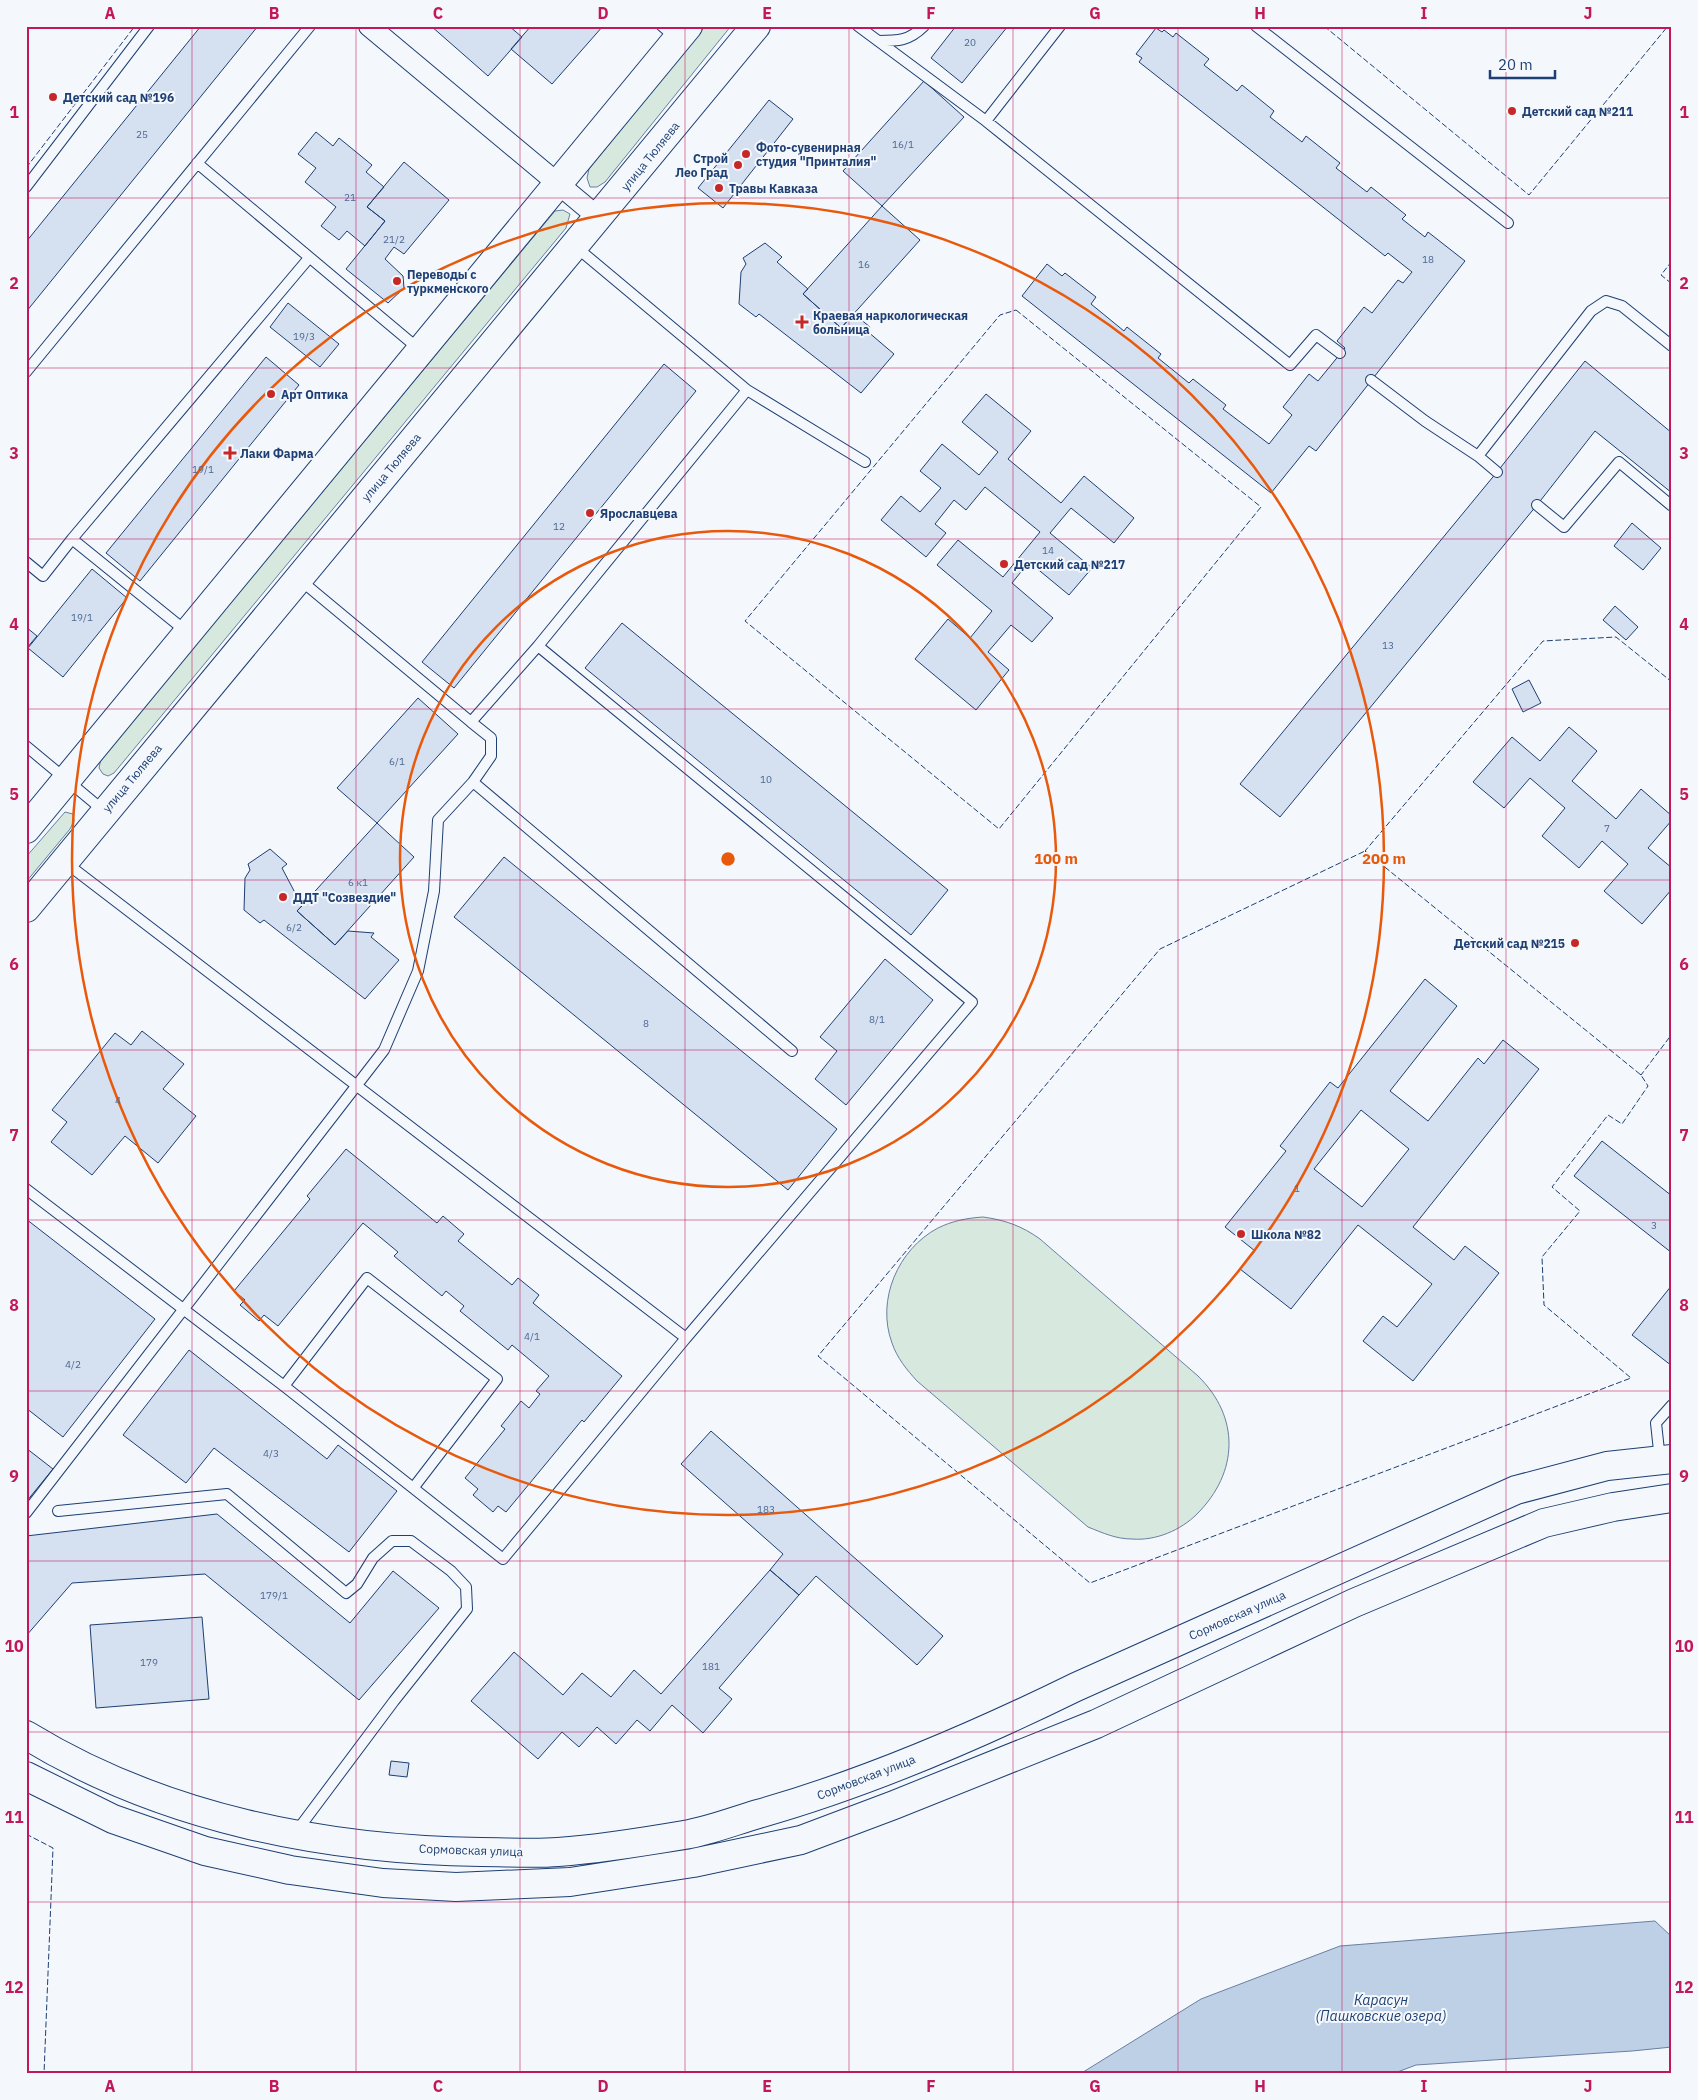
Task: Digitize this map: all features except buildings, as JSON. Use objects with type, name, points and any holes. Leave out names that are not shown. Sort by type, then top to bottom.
[{"type":"main road","name":"улица Тюляева","points":[[26,908],[756,26]]},
{"type":"main road","points":[[26,829],[421,351],[557,183],[676,31]]},
{"type":"main road","name":"Сормовская улица","points":[[26,1735],[57,1754],[143,1793],[226,1819],[294,1835],[346,1843],[447,1851],[557,1852],[686,1835],[805,1801],[892,1768],[1010,1719],[1076,1687],[1516,1490],[1607,1466],[1666,1459]]},
{"type":"main road","points":[[26,1776],[113,1819],[205,1851],[290,1870],[383,1882],[456,1887],[570,1882],[693,1863],[801,1840],[894,1805],[1096,1724],[1354,1603],[1544,1523],[1613,1507],[1672,1498]]},
{"type":"main road","points":[[780,1808],[790,1842]]},
{"type":"street","points":[[369,26],[599,218]]},
{"type":"lane","points":[[26,186],[150,26]]},
{"type":"lane","points":[[26,372],[310,26]]},
{"type":"lane","points":[[858,26],[986,121],[1290,365],[1316,335],[1340,353]]},
{"type":"lane","points":[[878,41],[899,41],[914,36],[924,26]]},
{"type":"lane","points":[[986,121],[1060,26]]},
{"type":"lane","points":[[1256,26],[1508,223]]},
{"type":"lane","points":[[197,163],[421,351]]},
{"type":"lane","points":[[575,246],[747,390],[865,462]]},
{"type":"lane","points":[[26,562],[44,576],[72,539],[309,258]]},
{"type":"lane","points":[[1478,456],[1591,311],[1606,301],[1622,306],[1672,346]]},
{"type":"lane","points":[[1371,380],[1425,421],[1478,456],[1497,472]]},
{"type":"lane","points":[[472,722],[538,646],[747,390]]},
{"type":"lane","points":[[1537,505],[1564,527],[1619,462],[1672,506]]},
{"type":"lane","points":[[72,539],[187,632]]},
{"type":"lane","points":[[26,1513],[384,1050],[418,971],[434,891],[438,820],[473,782],[491,756],[491,738],[298,579]]},
{"type":"lane","points":[[26,1189],[284,1386],[503,1559],[686,1338],[972,1002],[538,646]]},
{"type":"lane","points":[[26,746],[105,811]]},
{"type":"lane","points":[[473,782],[792,1052]]},
{"type":"lane","points":[[64,861],[686,1338]]},
{"type":"lane","points":[[284,1386],[367,1278],[482,1367],[497,1379],[414,1487]]},
{"type":"lane","points":[[1666,1459],[1656,1423],[1672,1405]]},
{"type":"lane","points":[[58,1511],[227,1494],[346,1593],[357,1584],[373,1558],[392,1541],[411,1541],[451,1571],[466,1587],[467,1610],[394,1701],[294,1835]]},
{"type":"shaded area","points":[[705,26],[731,26],[605,182],[597,187],[590,187],[587,178],[589,169]]},
{"type":"shaded area","points":[[563,210],[570,214],[566,228],[114,773],[108,776],[103,774],[99,768],[101,759],[555,211]]},
{"type":"shaded area","points":[[65,812],[73,814],[74,821],[70,829],[26,882],[26,857]]},
{"type":"shaded area","points":[[983,1217],[1013,1224],[1027,1230],[1040,1239],[1198,1376],[1212,1392],[1221,1409],[1227,1427],[1229,1445],[1227,1463],[1221,1480],[1211,1498],[1191,1520],[1168,1533],[1141,1539],[1115,1537],[1088,1527],[917,1381],[899,1359],[888,1327],[887,1310],[889,1293],[894,1277],[902,1262],[924,1237],[938,1228],[960,1220]]},
{"type":"water","name":"Карасун (Пашковские озера)","points":[[1655,1921],[1672,1937],[1672,2047],[1416,2065],[1392,2074],[1080,2074],[1201,1999],[1340,1946]]},
{"type":"fence","points":[[26,168],[135,26]]},
{"type":"fence","points":[[1324,26],[1529,195],[1668,26]]},
{"type":"fence","points":[[1672,261],[1661,275],[1672,284]]},
{"type":"fence","points":[[1016,310],[1261,507],[999,829],[745,621],[1000,315],[1016,310]]},
{"type":"fence","points":[[1366,852],[1543,641],[1616,637],[1672,682]]},
{"type":"fence","points":[[1365,851],[1641,1075],[1648,1086],[1622,1124],[1608,1115],[1552,1187],[1580,1211],[1542,1257],[1544,1305],[1631,1378],[1090,1583],[818,1356],[1160,949],[1365,851]]},
{"type":"fence","points":[[1640,1074],[1672,1034]]},
{"type":"fence","points":[[26,1834],[53,1848],[44,2074]]},
{"type":"place","name":"Детский сад №196","points":[[53,97]]},
{"type":"place","name":"Детский сад №211","points":[[1512,111]]},
{"type":"place","name":"Фото-сувенирная студия \"Принталия\"","points":[[746,154]]},
{"type":"place","name":"Строй Лео Град","points":[[738,165]]},
{"type":"place","name":"Травы Кавказа","points":[[719,188]]},
{"type":"place","name":"Переводы с туркменского","points":[[397,281]]},
{"type":"place","name":"Краевая наркологическая больница","points":[[802,322]]},
{"type":"place","name":"Арт Оптика","points":[[271,394]]},
{"type":"place","name":"Лаки Фарма","points":[[230,453]]},
{"type":"place","name":"Ярославцева","points":[[590,513]]},
{"type":"place","name":"Детский сад №217","points":[[1004,564]]},
{"type":"place","name":"ДДТ \"Созвездие\"","points":[[283,897]]},
{"type":"place","name":"Детский сад №215","points":[[1575,943]]},
{"type":"place","name":"Школа №82","points":[[1241,1234]]}]
